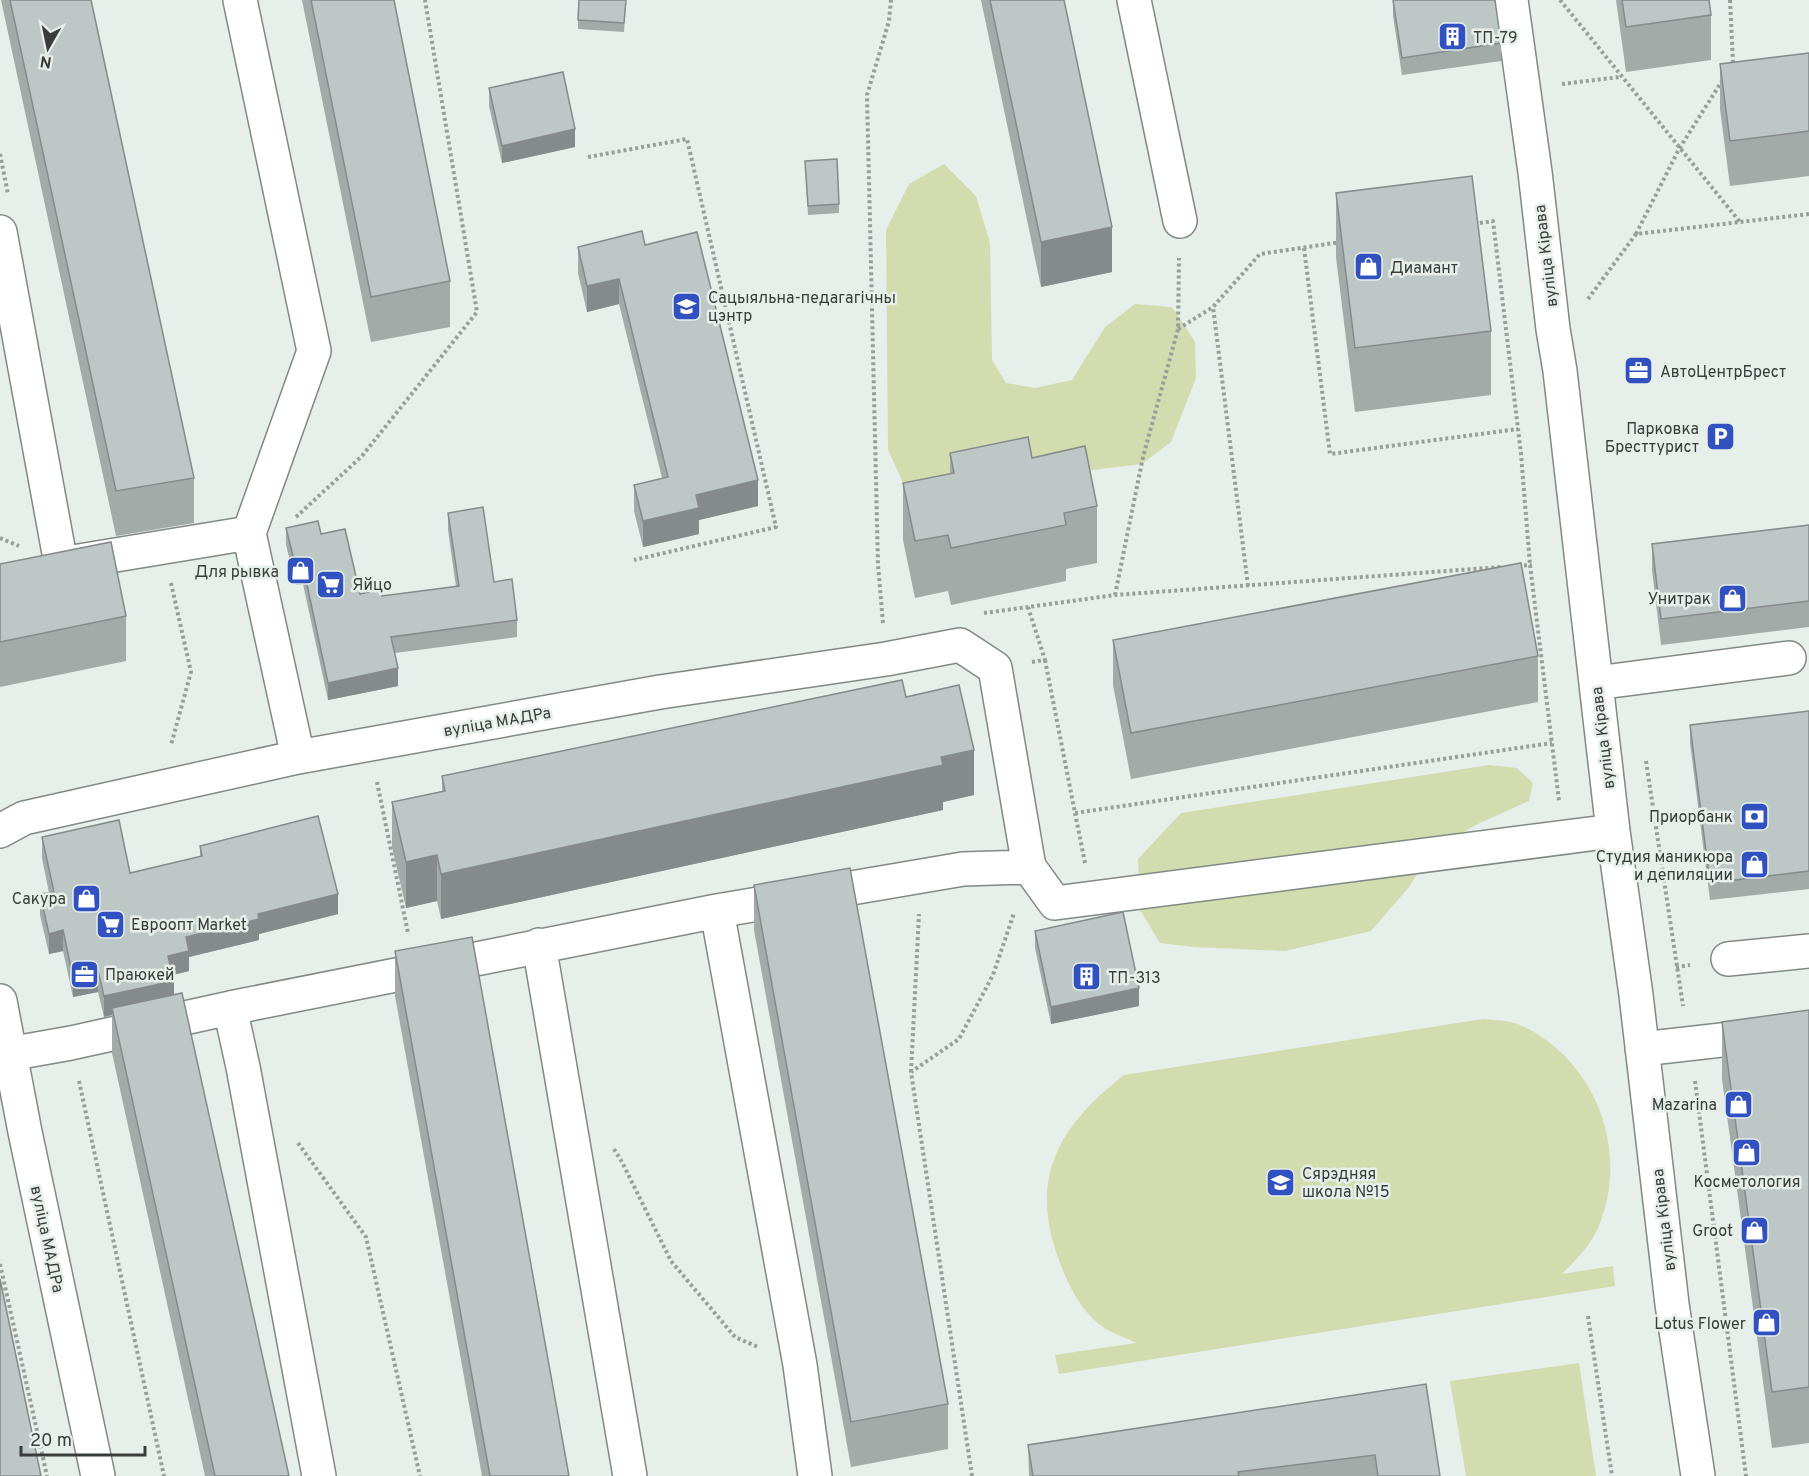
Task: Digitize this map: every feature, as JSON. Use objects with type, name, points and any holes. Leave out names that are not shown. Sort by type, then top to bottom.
[{"type":"street","points":[[240,0],[314,351],[249,533],[298,757]]},
{"type":"street","points":[[1134,0],[1180,221]]},
{"type":"street","name":"вуліца Кірава","points":[[1511,0],[1560,371],[1613,831],[1672,1304],[1698,1476]]},
{"type":"street","points":[[0,232],[6,296],[46,567],[249,533]]},
{"type":"street","name":"вуліца МАДРа","points":[[0,831],[24,818],[298,757],[660,692],[886,659],[960,645],[995,668]]},
{"type":"street","points":[[1596,683],[1789,658]]},
{"type":"street","points":[[995,668],[1029,867],[1055,903],[1613,831]]},
{"type":"street","points":[[9,1054],[539,945],[717,911],[963,869],[1029,867]]},
{"type":"street","points":[[717,911],[800,1365],[814,1476]]},
{"type":"street","points":[[539,945],[630,1476]]},
{"type":"street","points":[[1728,959],[1809,951]]},
{"type":"street","name":"вуліца МАДРа","points":[[0,1001],[9,1054],[12,1135],[98,1476]]},
{"type":"street","points":[[230,1008],[319,1476]]},
{"type":"street","points":[[1642,1049],[1809,1030]]},
{"type":"path","points":[[249,533],[286,526],[362,456],[477,312],[425,0]]},
{"type":"path","points":[[884,629],[878,565],[867,95],[889,21],[891,0]]},
{"type":"path","points":[[1560,0],[1740,223]]},
{"type":"path","points":[[1730,0],[1733,63],[1737,72]]},
{"type":"path","points":[[1586,301],[1636,234],[1679,149],[1733,63]]},
{"type":"path","points":[[1524,89],[1621,77]]},
{"type":"path","points":[[588,157],[687,139],[776,527],[634,560]]},
{"type":"path","points":[[1636,234],[1809,214]]},
{"type":"path","points":[[1115,595],[1143,457],[1178,329],[1180,221]]},
{"type":"path","points":[[1469,225],[1493,221],[1518,429],[1530,565],[1560,806]]},
{"type":"path","points":[[1178,329],[1213,307],[1260,254],[1351,241]]},
{"type":"path","points":[[1304,248],[1330,454],[1518,429]]},
{"type":"path","points":[[1213,307],[1248,586]]},
{"type":"path","points":[[160,787],[190,672],[163,548]]},
{"type":"path","points":[[1086,868],[1045,660],[1028,607],[1115,595],[1530,565]]},
{"type":"path","points":[[995,668],[1045,660]]},
{"type":"path","points":[[1076,813],[1552,743]]},
{"type":"path","points":[[1646,759],[1676,967],[1690,1043],[1746,1476]]},
{"type":"path","points":[[376,778],[416,971]]},
{"type":"path","points":[[911,1072],[959,1039],[993,975],[1029,867]]},
{"type":"path","points":[[921,876],[911,1072],[972,1476]]},
{"type":"path","points":[[71,1043],[164,1476]]},
{"type":"path","points":[[298,1143],[366,1237],[420,1476]]},
{"type":"path","points":[[610,1143],[622,1162],[671,1261],[735,1337],[800,1365]]},
{"type":"path","points":[[0,1264],[47,1476]]},
{"type":"path","points":[[1588,1316],[1612,1476]]},
{"type":"green space","points":[[944,164],[976,196],[990,243],[992,360],[1006,383],[1035,388],[1072,380],[1105,327],[1135,304],[1172,307],[1195,342],[1196,378],[1171,442],[1142,464],[906,489],[888,450],[886,230],[909,184]]},
{"type":"green space","points":[[1489,765],[1517,768],[1533,783],[1529,801],[1480,823],[1432,849],[1409,887],[1371,931],[1285,951],[1194,947],[1160,943],[1140,910],[1138,859],[1181,813]]},
{"type":"green space","points":[[1483,1019],[1515,1023],[1531,1030],[1550,1043],[1585,1081],[1597,1103],[1610,1152],[1610,1178],[1606,1203],[1591,1241],[1562,1274],[1613,1266],[1615,1286],[1059,1374],[1055,1355],[1136,1343],[1111,1332],[1096,1322],[1078,1300],[1062,1268],[1052,1237],[1047,1209],[1048,1183],[1054,1160],[1065,1137],[1080,1116],[1100,1095],[1124,1075]]},
{"type":"green space","points":[[1579,1363],[1596,1476],[1466,1476],[1450,1381]]},
{"type":"building","points":[[10,0],[91,0],[194,478],[116,491]]},
{"type":"building","points":[[311,0],[394,0],[450,281],[371,297]]},
{"type":"building","points":[[579,0],[626,0],[624,23],[578,20]]},
{"type":"building","points":[[990,0],[1064,0],[1112,227],[1041,242]]},
{"type":"building","name":"ТП-79","points":[[1393,0],[1495,0],[1501,43],[1402,58]]},
{"type":"building","points":[[1622,0],[1709,0],[1711,15],[1626,27]]},
{"type":"building","points":[[1809,53],[1809,131],[1730,141],[1720,64]]},
{"type":"building","points":[[563,72],[575,129],[502,146],[489,88]]},
{"type":"building","points":[[837,159],[839,204],[808,206],[805,161]]},
{"type":"building","points":[[1472,176],[1491,331],[1355,348],[1336,193]]},
{"type":"building","points":[[642,231],[645,245],[697,232],[758,480],[696,495],[699,508],[643,521],[634,485],[668,477],[619,279],[587,286],[578,247]]},
{"type":"building","points":[[1028,437],[1032,458],[1085,446],[1097,506],[1064,513],[1066,525],[951,548],[948,535],[915,541],[903,483],[954,473],[950,453]]},
{"type":"building","points":[[483,507],[494,582],[512,579],[517,620],[391,637],[398,668],[328,683],[303,566],[296,568],[286,528],[318,521],[321,534],[345,529],[360,594],[381,589],[382,596],[459,586],[448,513]]},
{"type":"building","name":"Унитрак","points":[[1809,525],[1809,601],[1661,619],[1652,544]]},
{"type":"building","points":[[111,542],[126,616],[0,642],[0,564]]},
{"type":"building","points":[[1521,563],[1538,656],[1131,733],[1113,640]]},
{"type":"building","points":[[902,680],[906,697],[959,685],[974,750],[941,757],[943,765],[441,874],[437,855],[406,862],[392,802],[445,791],[442,776]]},
{"type":"building","name":"Приорбанк","points":[[1809,711],[1809,871],[1710,883],[1690,725]]},
{"type":"building","points":[[318,816],[338,894],[258,914],[259,919],[186,937],[189,951],[168,956],[174,981],[104,996],[98,971],[73,977],[63,930],[49,934],[40,894],[54,892],[42,837],[119,820],[130,873],[202,856],[200,846]]},
{"type":"building","points":[[850,868],[948,1404],[851,1422],[754,885]]},
{"type":"building","name":"ТП-313","points":[[1123,912],[1139,988],[1051,1007],[1035,931]]},
{"type":"building","points":[[472,937],[569,1476],[490,1476],[395,951]]},
{"type":"building","points":[[182,993],[289,1476],[215,1476],[112,1008]]},
{"type":"building","points":[[1809,1010],[1809,1387],[1772,1392],[1722,1022]]},
{"type":"building","points":[[0,1279],[41,1476],[0,1476]]},
{"type":"building","points":[[1426,1384],[1440,1476],[1378,1476],[1375,1455],[1238,1472],[1239,1476],[1033,1476],[1028,1445]]},
{"type":"place","name":"ТП-79","points":[[1452,37]]},
{"type":"place","name":"Диамант","points":[[1369,267]]},
{"type":"place","name":"Сацыяльна-педагагічны цэнтр","points":[[687,306]]},
{"type":"place","name":"АвтоЦентрБрест","points":[[1639,371]]},
{"type":"place","name":"Парковка Бресттурист","points":[[1720,437]]},
{"type":"place","name":"Для рывка","points":[[300,571]]},
{"type":"place","name":"Яйцо","points":[[331,584]]},
{"type":"place","name":"Унитрак","points":[[1732,598]]},
{"type":"place","name":"Приорбанк","points":[[1754,816]]},
{"type":"place","name":"Студия маникюра и депиляции","points":[[1754,865]]},
{"type":"place","name":"Сакура","points":[[87,898]]},
{"type":"place","name":"Евроопт Market","points":[[110,924]]},
{"type":"place","name":"Праюкей","points":[[84,974]]},
{"type":"place","name":"ТП-313","points":[[1087,977]]},
{"type":"place","name":"Mazarina","points":[[1738,1104]]},
{"type":"place","name":"Косметология","points":[[1747,1153]]},
{"type":"place","name":"Сярэдняя школа №15","points":[[1281,1182]]},
{"type":"place","name":"Groot","points":[[1754,1230]]},
{"type":"place","name":"Lotus Flower","points":[[1767,1323]]}]
